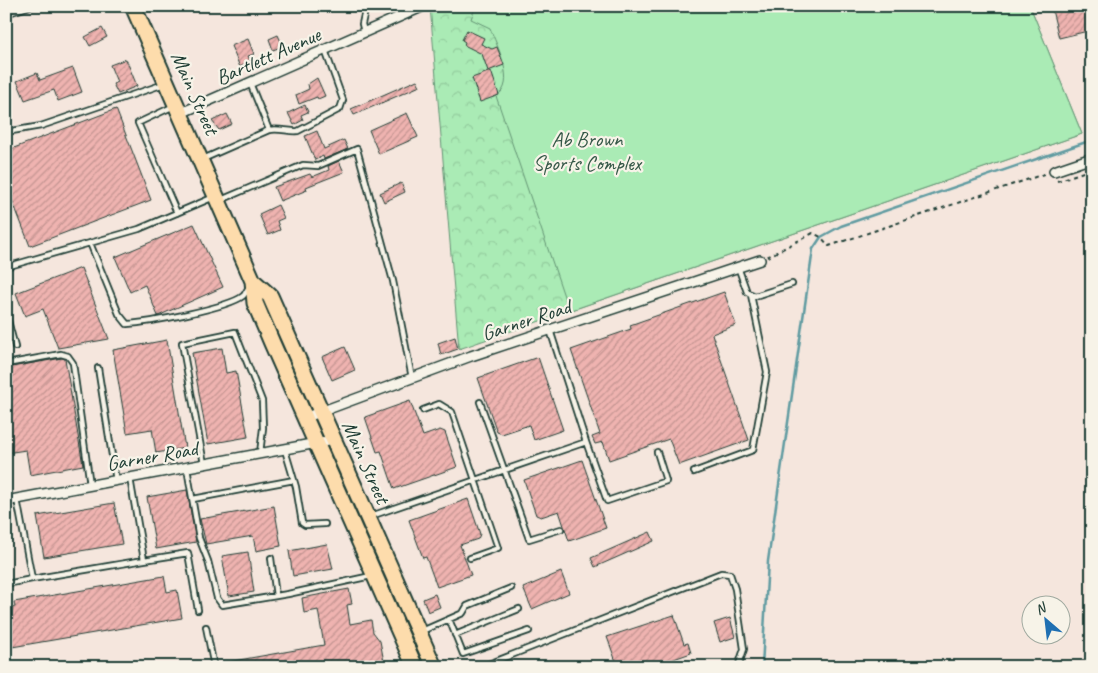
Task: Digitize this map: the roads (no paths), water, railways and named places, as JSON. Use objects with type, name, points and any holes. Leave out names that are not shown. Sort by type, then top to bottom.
[{"type":"main road","name":"Main Street","points":[[133,6],[202,160],[253,281],[255,303],[304,418],[415,667]]},
{"type":"main road","name":"Main Street","points":[[253,281],[270,296],[434,667]]},
{"type":"street","name":"Bartlett Avenue","points":[[179,109],[250,83],[424,6]]},
{"type":"street","points":[[1054,170],[1092,158]]},
{"type":"street","name":"Garner Road","points":[[304,418],[550,330],[760,260]]},
{"type":"street","name":"Garner Road","points":[[6,501],[333,440]]},
{"type":"lane","points":[[6,14],[30,6]]},
{"type":"lane","points":[[364,32],[362,24],[366,6]]},
{"type":"lane","points":[[202,160],[269,130],[279,128],[291,132],[298,131],[340,109],[343,100],[325,50]]},
{"type":"lane","points":[[6,132],[41,126],[168,83]]},
{"type":"lane","points":[[250,83],[269,130]]},
{"type":"lane","points":[[177,212],[138,123],[179,109]]},
{"type":"lane","points":[[6,268],[139,229],[177,212],[303,166],[318,166],[357,149],[393,281],[412,378]]},
{"type":"lane","points":[[90,243],[119,314],[127,324],[148,323],[218,305],[243,296],[253,281]]},
{"type":"lane","points":[[694,472],[753,450],[767,372],[751,295],[747,292],[738,267]]},
{"type":"lane","points":[[751,295],[755,296],[792,284]]},
{"type":"lane","points":[[6,313],[15,347]]},
{"type":"lane","points":[[550,330],[607,502],[666,481],[657,452]]},
{"type":"lane","points":[[204,464],[182,343],[236,332],[262,401],[263,428],[260,454]]},
{"type":"lane","points":[[6,364],[61,354],[68,356],[73,363],[90,485]]},
{"type":"lane","points":[[98,368],[116,481]]},
{"type":"lane","points":[[480,402],[529,539],[561,529]]},
{"type":"lane","points":[[423,410],[439,404],[452,412],[498,548],[470,558]]},
{"type":"lane","points":[[368,517],[586,442]]},
{"type":"lane","points":[[285,450],[294,480],[302,523],[305,525],[325,524]]},
{"type":"lane","points":[[187,468],[199,538],[208,561],[219,602],[225,606],[374,575]]},
{"type":"lane","points":[[130,478],[144,560]]},
{"type":"lane","points":[[193,499],[294,480]]},
{"type":"lane","points":[[17,499],[32,579]]},
{"type":"lane","points":[[6,584],[188,553],[198,610]]},
{"type":"lane","points":[[271,558],[276,596]]},
{"type":"lane","points":[[481,667],[720,573],[730,574],[735,589],[744,649],[738,667]]},
{"type":"lane","points":[[418,632],[463,613],[467,606],[511,588]]},
{"type":"lane","points":[[455,635],[520,609]]},
{"type":"lane","points":[[448,619],[463,654],[529,631]]},
{"type":"lane","points":[[206,628],[214,667]]},
{"type":"waterway","points":[[762,667],[768,561],[813,249],[821,237],[841,226],[1092,140]]},
{"type":"park label","name":"Ab Brown Sports Complex","points":[[587,151]]}]
